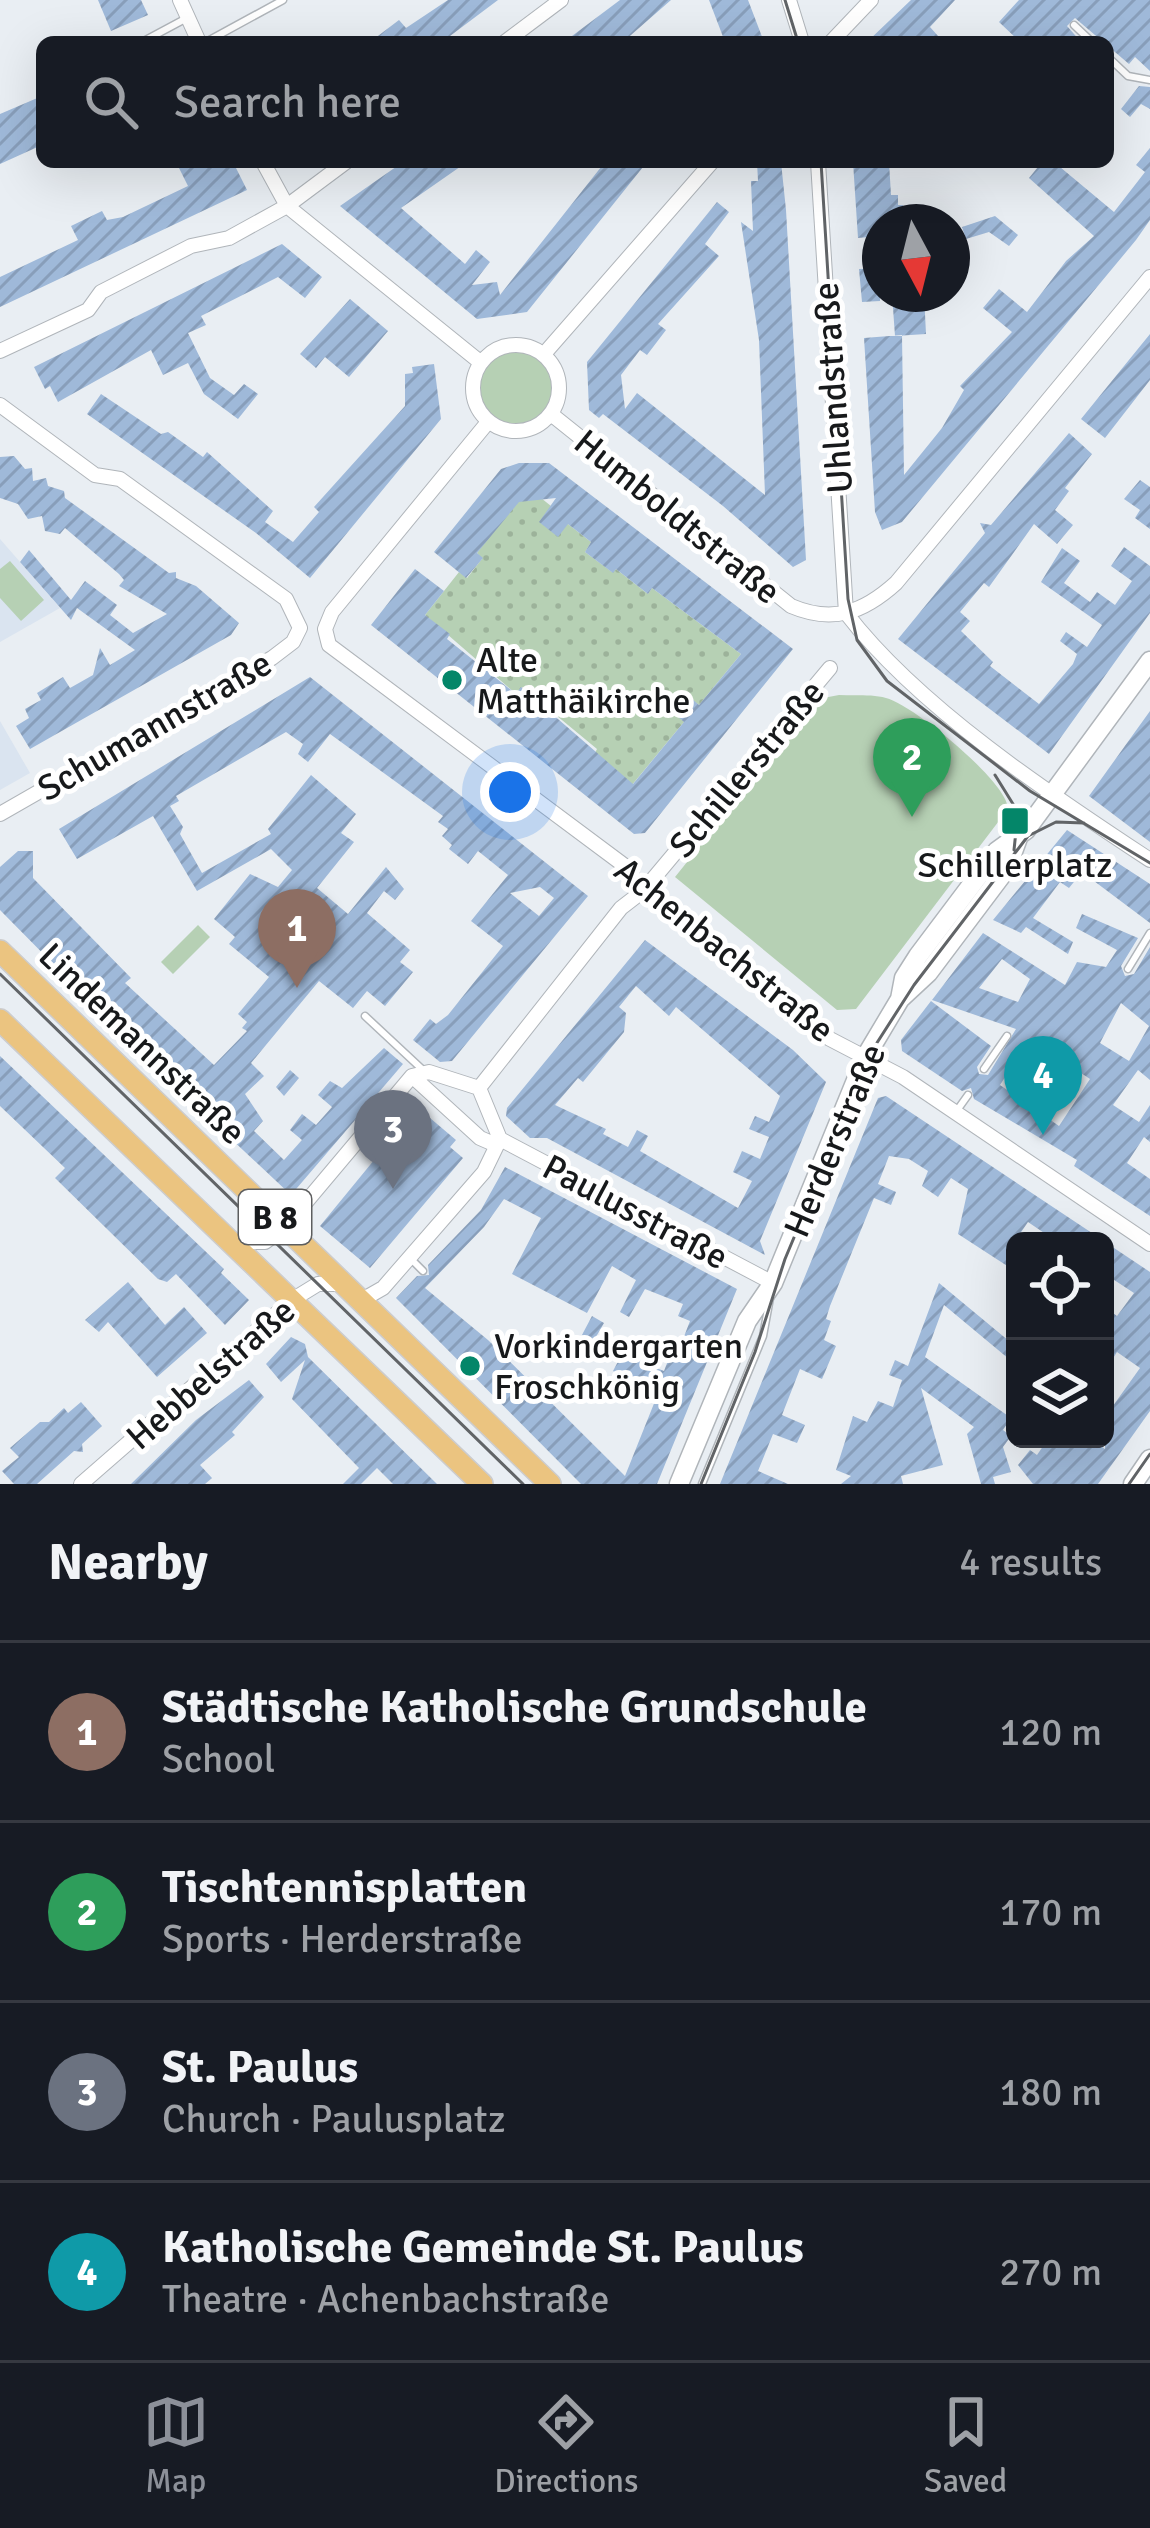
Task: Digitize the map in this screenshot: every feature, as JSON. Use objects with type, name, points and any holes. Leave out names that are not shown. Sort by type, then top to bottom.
[{"type":"main road","name":"Lindemannstraße","points":[[0,951],[550,1484]]},
{"type":"main road","name":"B 8","points":[[0,1020],[482,1484]]},
{"type":"street","points":[[181,0],[199,36]]},
{"type":"street","points":[[514,36],[561,0]]},
{"type":"street","points":[[789,0],[800,36]]},
{"type":"street","points":[[837,36],[871,0]]},
{"type":"street","points":[[266,168],[287,206],[480,362]]},
{"type":"street","points":[[0,351],[88,310],[101,292],[191,246],[229,238],[287,206],[338,168]]},
{"type":"street","points":[[480,362],[511,348],[544,354],[707,168]]},
{"type":"street","name":"Uhlandstraße","points":[[818,168],[846,614]]},
{"type":"street","points":[[1150,277],[896,583],[874,603],[846,614],[888,664],[1052,794],[1150,860]]},
{"type":"street","name":"Humboldtstraße","points":[[544,354],[556,382],[551,414]]},
{"type":"street","points":[[480,362],[474,392],[488,422]]},
{"type":"street","name":"Schumannstraße","points":[[0,405],[95,475],[120,479],[286,599],[300,628],[293,642],[272,658],[0,814]]},
{"type":"street","name":"Humboldtstraße","points":[[551,414],[791,606],[828,617],[846,614]]},
{"type":"street","name":"Humboldtstraße","points":[[488,422],[520,428],[551,414]]},
{"type":"street","name":"Achenbachstraße","points":[[488,422],[332,612],[325,629],[337,652],[464,751],[483,755],[625,866],[643,891],[830,1039],[956,1112],[1150,1244]]},
{"type":"street","name":"Herderstraße","points":[[679,1484],[747,1321],[773,1283],[866,1056],[899,999],[928,973],[1007,868],[1018,838],[1150,661]]},
{"type":"street","name":"Schillerstraße","points":[[479,1088],[621,908],[643,891],[830,668]]},
{"type":"street","points":[[229,1243],[265,1242],[285,1227],[418,1073],[479,1088],[498,1142],[484,1172],[383,1288],[354,1292]]},
{"type":"street","name":"Paulusstraße","points":[[418,1073],[480,1138],[498,1142],[773,1283]]},
{"type":"street","name":"Hebbelstraße","points":[[81,1484],[292,1300],[318,1284],[354,1292]]},
{"type":"street","points":[[1133,1484],[1150,1459]]},
{"type":"lane","points":[[214,36],[283,0]]},
{"type":"lane","points":[[153,36],[188,17]]},
{"type":"lane","points":[[1074,25],[1086,36]]},
{"type":"lane","points":[[1114,63],[1128,76],[1150,80]]},
{"type":"lane","points":[[1128,969],[1150,933]]},
{"type":"lane","points":[[365,1016],[418,1073]]},
{"type":"lane","points":[[984,1070],[1007,1036]]},
{"type":"lane","points":[[956,1112],[968,1095]]},
{"type":"lane","points":[[409,1258],[423,1270]]},
{"type":"lane","name":"Herderstraße","points":[[702,1484],[763,1336],[773,1283]]},
{"type":"shaded area","points":[[0,539],[60,608],[0,642]]},
{"type":"shaded area","points":[[0,721],[30,773],[0,790]]},
{"type":"green space","points":[[516,347],[545,359],[557,388],[545,417],[516,429],[487,417],[475,388],[487,359]]},
{"type":"green space","points":[[541,498],[551,506],[540,522],[568,524],[591,542],[585,552],[648,594],[652,588],[741,654],[699,705],[692,700],[678,716],[684,722],[627,791],[595,753],[597,749],[522,687],[516,694],[425,615],[459,572],[467,578],[482,559],[477,553],[514,500]]},
{"type":"green space","points":[[10,561],[44,600],[21,621],[0,598],[0,569]]},
{"type":"green space","name":"Schillerplatz","points":[[839,695],[886,698],[916,714],[993,781],[1008,809],[856,1009],[837,1010],[675,877],[818,699]]},
{"type":"green space","points":[[198,925],[210,937],[173,974],[161,962]]},
{"type":"building","points":[[98,0],[141,0],[148,15],[111,31]]},
{"type":"building","points":[[448,0],[498,0],[450,36],[378,36],[399,20],[406,28]]},
{"type":"building","points":[[620,0],[671,0],[630,36],[572,36]]},
{"type":"building","points":[[709,0],[748,0],[762,36],[723,36]]},
{"type":"building","points":[[911,0],[955,0],[930,27],[938,36],[873,36]]},
{"type":"building","points":[[1019,0],[1150,0],[1150,71],[1135,57],[1129,64],[1114,51],[1114,36],[1096,36],[1075,18],[1067,26],[1076,36],[1014,36],[999,22]]},
{"type":"building","points":[[1139,86],[1150,87],[1150,109],[1141,104],[1130,117],[1121,109]]},
{"type":"building","points":[[36,99],[36,148],[0,164],[0,114]]},
{"type":"building","points":[[1150,148],[1150,220],[902,522],[882,530],[875,512],[864,338],[902,335],[904,475],[942,428],[964,390],[960,386],[1012,332],[983,308],[999,289],[1027,312],[1066,261],[1094,236],[1029,178],[1037,168],[1061,168],[1114,212],[1145,172],[1136,165]]},
{"type":"building","points":[[179,168],[236,168],[247,190],[0,307],[0,277],[78,240],[71,226],[102,211],[107,220],[123,217],[188,186]]},
{"type":"building","points":[[394,168],[458,168],[401,208],[465,264],[476,250],[490,262],[472,285],[497,282],[500,295],[600,168],[642,168],[527,312],[477,319],[340,206]]},
{"type":"building","points":[[757,168],[782,168],[806,560],[793,567],[723,506],[603,414],[599,418],[589,410],[587,362],[717,202],[729,212],[705,244],[719,256],[658,324],[666,330],[647,355],[640,350],[621,375],[625,409],[637,393],[765,495],[759,340],[741,222],[753,231],[751,181],[758,181]]},
{"type":"building","points":[[853,168],[889,168],[891,195],[898,195],[898,204],[862,204],[862,238],[858,238]]},
{"type":"building","points":[[995,216],[1018,235],[1009,246],[989,232],[970,238],[970,224]]},
{"type":"building","points":[[282,244],[322,277],[305,298],[278,277],[201,316],[206,325],[188,333],[210,378],[234,395],[244,384],[258,394],[238,419],[204,394],[188,363],[163,375],[151,350],[58,402],[50,386],[45,389],[34,367]]},
{"type":"building","points":[[350,299],[388,331],[349,377],[325,357],[316,368],[300,354]]},
{"type":"building","points":[[893,312],[925,312],[926,334],[895,336]]},
{"type":"building","points":[[1150,334],[1150,380],[1105,438],[1081,419]]},
{"type":"building","points":[[434,364],[441,419],[310,578],[256,533],[87,414],[101,394],[203,457],[207,452],[273,511],[265,522],[293,542],[319,512],[314,507],[405,406],[405,374],[413,373],[412,367]]},
{"type":"building","points":[[1069,433],[1092,454],[1065,488],[1069,491],[1055,510],[1073,525],[1057,544],[1034,524],[989,587],[984,583],[960,612],[970,621],[961,631],[993,662],[990,666],[1039,704],[1077,654],[1060,641],[1066,632],[1087,647],[1102,625],[1041,582],[1062,548],[1080,561],[1064,583],[1090,602],[1097,592],[1115,605],[1132,581],[1111,566],[1124,547],[1150,566],[1150,613],[1049,754],[898,639],[985,533],[980,523],[991,525]]},
{"type":"building","points":[[14,456],[25,469],[32,468],[33,481],[46,478],[48,486],[64,491],[65,498],[169,573],[176,572],[176,578],[196,586],[239,623],[231,635],[30,749],[16,726],[29,718],[25,709],[41,700],[37,693],[63,677],[70,688],[93,675],[100,648],[110,665],[135,650],[77,608],[71,620],[20,562],[29,550],[71,600],[85,581],[117,605],[110,615],[133,633],[167,614],[119,586],[124,580],[119,574],[65,528],[60,534],[45,531],[42,516],[28,519],[18,504],[0,498],[0,457]]},
{"type":"building","points":[[519,463],[549,463],[793,649],[645,833],[634,834],[371,625],[415,569],[444,591],[425,615],[450,634],[447,639],[516,694],[521,687],[633,784],[684,722],[678,717],[692,699],[699,705],[741,654],[652,588],[648,594],[585,552],[591,542],[568,524],[558,537],[539,522],[556,498],[519,502],[477,553],[483,558],[466,578],[434,552],[501,469]]},
{"type":"building","points":[[1140,480],[1150,487],[1150,529],[1135,518],[1140,510],[1124,499]]},
{"type":"building","points":[[310,677],[588,896],[452,1061],[440,1062],[413,1040],[430,1019],[436,1024],[448,1015],[503,946],[471,921],[508,875],[478,851],[468,864],[449,849],[452,845],[442,836],[448,829],[438,822],[443,816],[330,734],[308,762],[298,754],[303,744],[286,732],[176,796],[179,801],[170,806],[202,873],[271,834],[268,829],[311,775],[356,814],[341,833],[354,842],[317,888],[348,914],[386,867],[404,889],[395,900],[384,891],[367,913],[410,950],[400,962],[413,972],[385,1006],[367,991],[353,1008],[319,981],[251,1063],[264,1076],[245,1094],[263,1121],[254,1131],[284,1160],[302,1140],[290,1130],[302,1114],[316,1125],[332,1107],[318,1095],[330,1081],[342,1088],[384,1048],[403,1064],[291,1195],[177,1088],[176,1080],[165,1076],[158,1056],[151,1063],[0,910],[0,867],[18,851],[33,851],[33,878],[131,978],[125,983],[214,1065],[247,1031],[242,1028],[247,1022],[238,1014],[269,977],[229,944],[235,937],[214,919],[250,874],[278,887],[292,870],[271,849],[197,891],[153,816],[77,859],[59,829]],"holes":[[[540,887],[554,898],[539,916],[510,893]]]},
{"type":"building","points":[[1150,711],[1150,842],[1089,796]]},
{"type":"building","points":[[1067,830],[1150,884],[1150,923],[1082,872],[1069,888],[1060,882],[1033,918],[1073,942],[1068,954],[1026,927],[1021,933],[993,920]]},
{"type":"building","points":[[1082,914],[1138,938],[1121,966],[1125,976],[1134,974],[1150,947],[1150,1080],[1138,1070],[1113,1105],[1139,1122],[1150,1105],[1150,1142],[1144,1137],[1127,1163],[1150,1179],[1150,1216],[1074,1166],[1077,1160],[974,1099],[971,1088],[962,1091],[902,1051],[901,1040],[931,1001],[991,1046],[977,1067],[979,1074],[988,1075],[1016,1029],[932,1000],[983,933],[1065,985],[1077,962],[1106,967],[1117,950],[1076,928]],"holes":[[[1002,959],[1030,979],[1018,1002],[979,988]],[[1121,1003],[1149,1026],[1129,1061],[1100,1043]],[[1030,1039],[1090,1079],[1059,1126],[1000,1085]]]},
{"type":"building","points":[[645,940],[793,1050],[826,1082],[760,1241],[765,1255],[547,1138],[530,1138],[506,1116],[507,1108]],"holes":[[[636,986],[669,1016],[676,1007],[780,1096],[769,1122],[755,1116],[749,1129],[769,1137],[760,1159],[742,1151],[733,1172],[752,1181],[738,1208],[640,1151],[648,1136],[637,1130],[628,1147],[603,1134],[606,1129],[555,1105],[578,1078],[583,1082],[624,1032],[626,1013],[619,1007]]]},
{"type":"building","points":[[0,1056],[224,1269],[221,1273],[249,1300],[225,1325],[176,1274],[167,1282],[158,1279],[55,1178],[65,1168],[0,1106]]},
{"type":"building","points":[[290,1070],[299,1078],[284,1096],[276,1087]]},
{"type":"building","points":[[886,1096],[1090,1232],[1043,1232],[1028,1222],[1021,1232],[1006,1232],[1006,1265],[958,1234],[968,1189],[951,1178],[938,1197],[922,1186],[928,1171],[909,1159],[889,1156],[878,1184],[896,1192],[891,1205],[874,1198],[826,1319],[831,1321],[824,1340],[836,1346],[822,1379],[800,1369],[782,1415],[805,1425],[797,1443],[773,1434],[758,1471],[788,1484],[720,1484],[878,1098]]},
{"type":"building","points":[[411,1115],[424,1125],[430,1118],[456,1140],[450,1147],[463,1158],[370,1268],[320,1226]]},
{"type":"building","points":[[505,1167],[737,1289],[657,1484],[581,1484],[396,1298],[417,1276],[429,1275],[428,1265],[481,1210]],"holes":[[[504,1199],[541,1218],[512,1274],[587,1313],[612,1266],[636,1280],[620,1312],[629,1317],[645,1289],[683,1304],[678,1316],[690,1321],[675,1360],[669,1358],[664,1371],[634,1359],[642,1343],[631,1337],[613,1371],[624,1377],[619,1386],[631,1392],[636,1382],[659,1391],[625,1476],[488,1340],[425,1288],[484,1227]]]},
{"type":"building","points":[[1114,1248],[1150,1272],[1150,1411],[1098,1484],[1033,1484],[1018,1465],[1030,1450],[1037,1455],[1042,1448],[1114,1448],[1114,1404],[1140,1368],[1117,1352],[1114,1357],[1114,1314],[1117,1316],[1134,1293],[1114,1280]]},
{"type":"building","points":[[128,1282],[165,1325],[184,1307],[207,1333],[157,1377],[108,1322],[99,1332],[85,1320]]},
{"type":"building","points":[[939,1283],[1006,1339],[1006,1357],[944,1305],[925,1357],[1006,1414],[1003,1447],[1011,1472],[993,1477],[995,1484],[981,1484],[967,1434],[974,1427],[921,1388],[943,1465],[901,1476],[903,1484],[841,1484],[851,1476],[836,1470],[853,1416],[867,1422],[878,1401],[893,1407],[902,1380],[889,1375],[895,1360],[908,1366]]},
{"type":"building","points":[[592,1316],[604,1323],[585,1356],[574,1350]]},
{"type":"building","points":[[291,1337],[305,1344],[308,1357],[437,1484],[393,1484],[377,1468],[361,1484],[343,1484],[359,1468],[292,1399],[305,1360],[281,1382],[266,1364]]},
{"type":"building","points":[[249,1380],[264,1397],[232,1432],[235,1435],[200,1465],[212,1478],[205,1484],[131,1484],[196,1420]]},
{"type":"building","points":[[81,1402],[102,1426],[82,1444],[83,1452],[74,1451],[37,1484],[14,1484],[2,1471],[19,1457],[10,1448],[40,1422],[49,1422],[64,1408],[68,1413]]},
{"type":"tram line","points":[[785,0],[796,36]]},
{"type":"tram line","points":[[821,168],[848,599],[857,640],[887,681],[1030,791],[1150,863]]},
{"type":"tram line","points":[[995,775],[1018,812],[1014,850]]},
{"type":"tram line","points":[[701,1484],[755,1352],[785,1259],[873,1049],[914,985],[1028,836],[1056,822],[1084,823]]},
{"type":"tram line","points":[[0,974],[523,1484]]},
{"type":"tram line","points":[[1129,1484],[1150,1454]]},
{"type":"place","name":"Alte Matthäikirche","points":[[452,680]]},
{"type":"place","name":"Tischtennisplatten","points":[[912,817]]},
{"type":"place","name":"Schillerplatz","points":[[1015,821]]},
{"type":"place","name":"Städtische Katholische Grundschule","points":[[297,988]]},
{"type":"place","name":"Katholische Gemeinde St. Paulus","points":[[1043,1135]]},
{"type":"place","name":"St. Paulus","points":[[393,1189]]},
{"type":"place","name":"Vorkindergarten Froschkönig","points":[[470,1366]]}]
